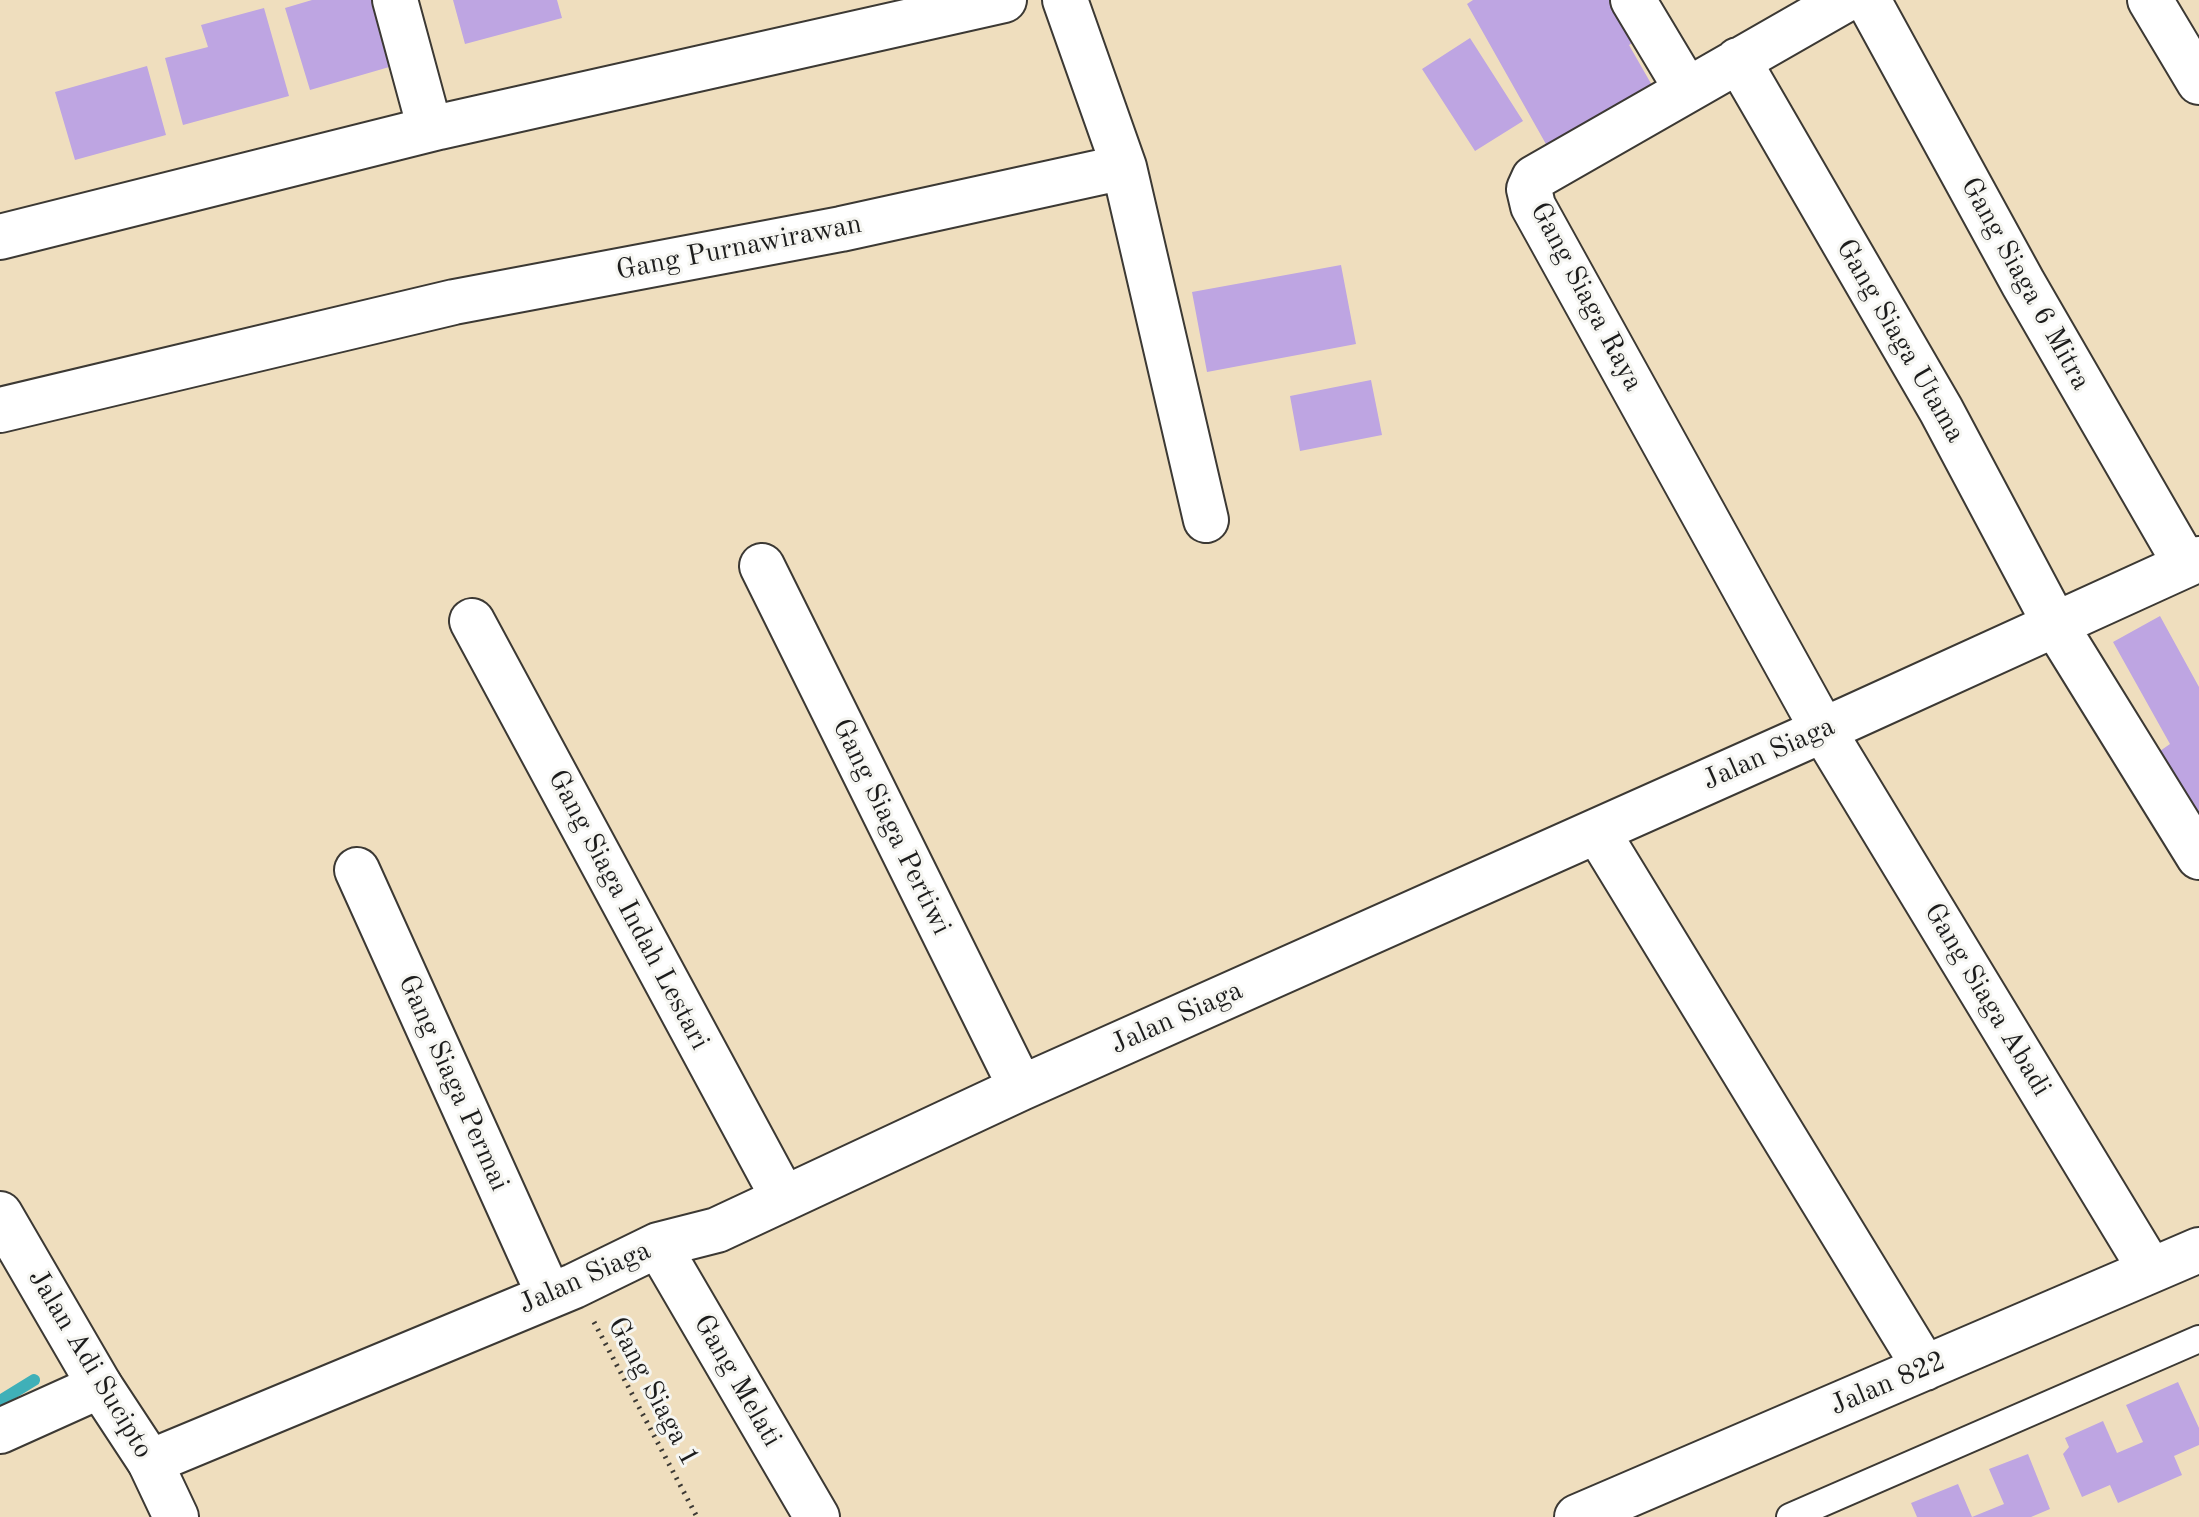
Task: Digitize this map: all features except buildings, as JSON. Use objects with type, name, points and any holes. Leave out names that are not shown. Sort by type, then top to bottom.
[{"type":"street","points":[[395,0],[430,129]]},
{"type":"street","points":[[0,237],[430,129],[1004,0]]},
{"type":"street","points":[[1065,0],[1124,167],[1206,520]]},
{"type":"street","points":[[1633,0],[1687,90]]},
{"type":"street","name":"Gang Siaga Raya","points":[[1823,730],[1533,206],[1529,189],[1534,178],[1845,0]]},
{"type":"street","name":"Gang Siaga 6 Mitra","points":[[1868,0],[2023,283],[2192,562]]},
{"type":"street","points":[[2150,0],[2199,82]]},
{"type":"street","name":"Gang Siaga Utama","points":[[1738,60],[1941,410],[2056,626],[2199,857]]},
{"type":"street","name":"Gang Purnawirawan","points":[[0,410],[454,302],[841,229],[1124,167]]},
{"type":"street","name":"Jalan Siaga","points":[[150,1462],[562,1290],[658,1245],[717,1230],[1021,1088],[2056,626],[2192,562]]},
{"type":"street","name":"Gang Siaga Pertiwi","points":[[762,566],[1021,1088]]},
{"type":"street","name":"Gang Siaga Indah Lestari","points":[[472,621],[784,1199]]},
{"type":"street","name":"Gang Siaga Abadi","points":[[1823,730],[2150,1269]]},
{"type":"street","points":[[1597,831],[1925,1368]]},
{"type":"street","name":"Gang Siaga Permai","points":[[357,870],[562,1290]]},
{"type":"street","name":"Jalan Adi Sucipto","points":[[0,1214],[100,1386],[150,1462],[176,1517]]},
{"type":"street","name":"Gang Melati","points":[[658,1245],[817,1517]]},
{"type":"street","name":"Jalan 822","points":[[1577,1517],[2199,1250]]},
{"type":"street","points":[[0,1431],[100,1386]]},
{"type":"lane","points":[[1790,1517],[2199,1339]]},
{"type":"path","name":"Gang Siaga 1","points":[[562,1290],[697,1517]]},
{"type":"waterway","points":[[0,1401],[34,1380]]}]
